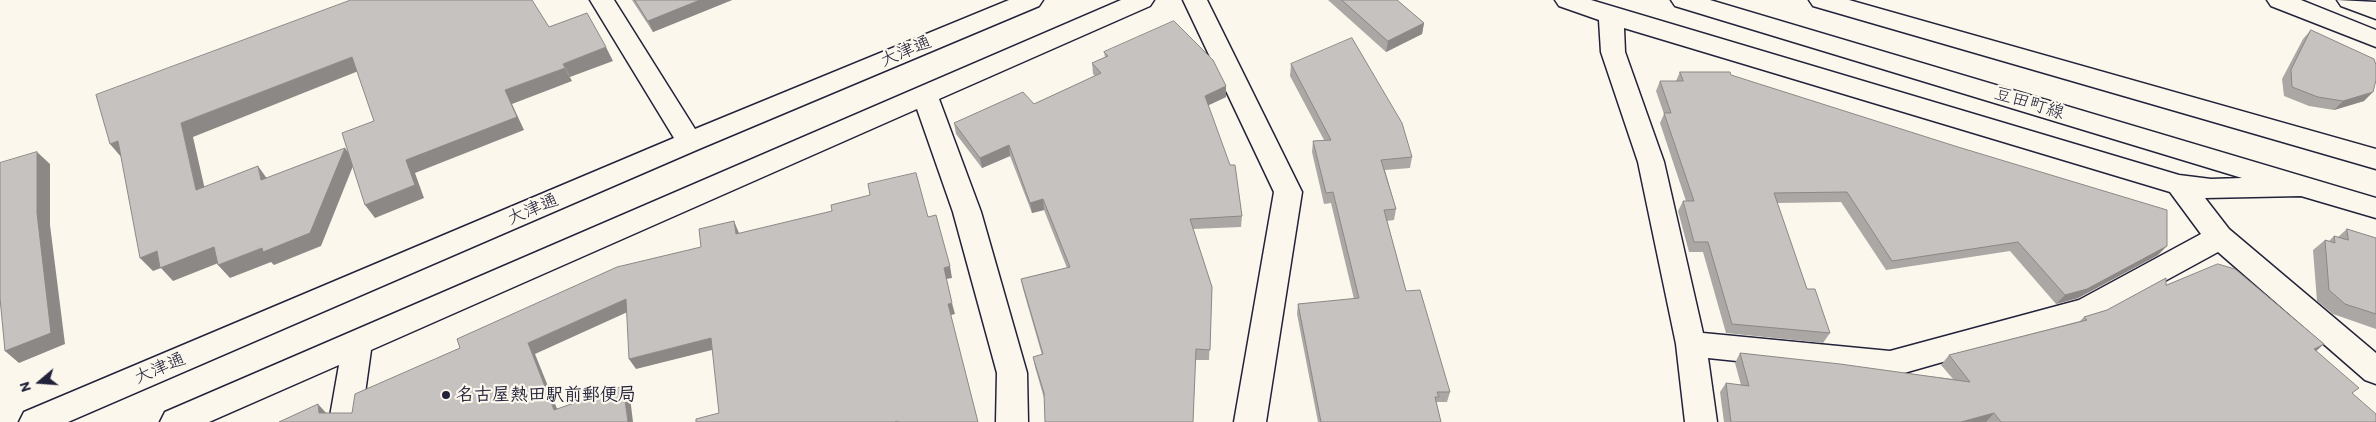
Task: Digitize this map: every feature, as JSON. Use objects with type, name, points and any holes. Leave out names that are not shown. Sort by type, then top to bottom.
[{"type":"street","points":[[602,0],[690,142]]},
{"type":"street","name":"大津通","points":[[35,422],[690,142],[1032,0]]},
{"type":"street","points":[[176,422],[1142,0]]},
{"type":"street","points":[[1195,0],[1288,192],[1250,422]]},
{"type":"street","points":[[1567,0],[1610,16],[2179,185],[2211,189],[2300,186]]},
{"type":"street","name":"豆田町線","points":[[1683,0],[2376,208]]},
{"type":"street","points":[[1821,0],[2376,159]]},
{"type":"street","points":[[2279,0],[2376,39]]},
{"type":"street","points":[[2349,0],[2376,11]]},
{"type":"street","points":[[1610,16],[1613,52],[1651,162],[1691,344],[1701,422]]},
{"type":"street","points":[[924,94],[968,212],[1012,373],[1012,422]]},
{"type":"street","points":[[2179,185],[2219,237],[2376,370]]},
{"type":"street","points":[[1691,344],[1890,364],[2087,310],[2195,253],[2219,237]]},
{"type":"street","points":[[345,422],[357,342]]},
{"type":"building","points":[[351,0],[532,0],[549,27],[587,13],[606,47],[563,64],[565,68],[505,90],[517,117],[406,160],[415,185],[365,205],[342,133],[374,121],[352,57],[181,123],[196,190],[258,166],[261,180],[345,148],[310,233],[263,252],[262,248],[218,265],[214,247],[160,268],[157,251],[140,258],[118,141],[110,144],[96,95]]},
{"type":"building","points":[[635,0],[700,0],[648,21]]},
{"type":"building","points":[[1342,0],[1397,0],[1424,23],[1388,41]]},
{"type":"building","points":[[1174,21],[1213,60],[1226,86],[1205,96],[1230,165],[1235,165],[1242,216],[1190,219],[1212,287],[1210,350],[1196,349],[1193,422],[1045,422],[1044,393],[1033,357],[1043,354],[1021,279],[1070,267],[1043,199],[1030,203],[1009,145],[980,158],[954,123],[1023,92],[1034,104],[1101,73],[1092,63],[1108,56],[1104,52]]},
{"type":"building","points":[[2311,30],[2374,59],[2376,80],[2373,92],[2343,101],[2318,97],[2292,87],[2291,70]]},
{"type":"building","points":[[1352,38],[1402,123],[1412,157],[1381,160],[1396,209],[1384,210],[1406,291],[1420,290],[1450,392],[1437,392],[1439,397],[1435,397],[1441,422],[1321,422],[1298,304],[1359,298],[1333,192],[1326,193],[1313,141],[1331,140],[1291,64]]},
{"type":"building","points":[[1680,72],[1730,72],[1731,75],[1958,147],[2167,210],[2167,246],[2087,289],[2065,295],[2018,242],[1892,261],[1847,192],[1774,193],[1807,289],[1815,289],[1830,333],[1732,324],[1708,242],[1694,242],[1683,201],[1694,201],[1664,113],[1671,113],[1660,81],[1683,81]]},
{"type":"building","points":[[37,152],[37,213],[51,333],[5,351],[0,298],[0,163]]},
{"type":"building","points":[[916,173],[928,217],[936,215],[950,266],[944,268],[952,303],[948,304],[978,422],[696,422],[696,419],[719,413],[711,338],[629,359],[626,299],[528,343],[554,410],[623,386],[628,422],[279,422],[318,404],[319,413],[352,413],[355,394],[460,348],[457,339],[617,267],[701,247],[699,229],[734,221],[736,234],[832,211],[831,205],[870,195],[868,184]]},
{"type":"building","points":[[2347,229],[2376,238],[2376,314],[2345,304],[2329,290],[2325,240],[2335,243],[2334,236],[2348,240]]},
{"type":"building","points":[[2218,264],[2235,269],[2324,344],[2314,349],[2359,388],[2352,393],[2376,414],[2376,422],[2001,422],[1994,413],[1961,422],[1731,422],[1726,383],[1749,386],[1740,353],[1840,364],[1970,382],[1949,355],[2087,320],[2084,317],[2107,310],[2166,278],[2166,285]]},
{"type":"place","name":"名古屋熱田駅前郵便局","points":[[446,395]]}]
